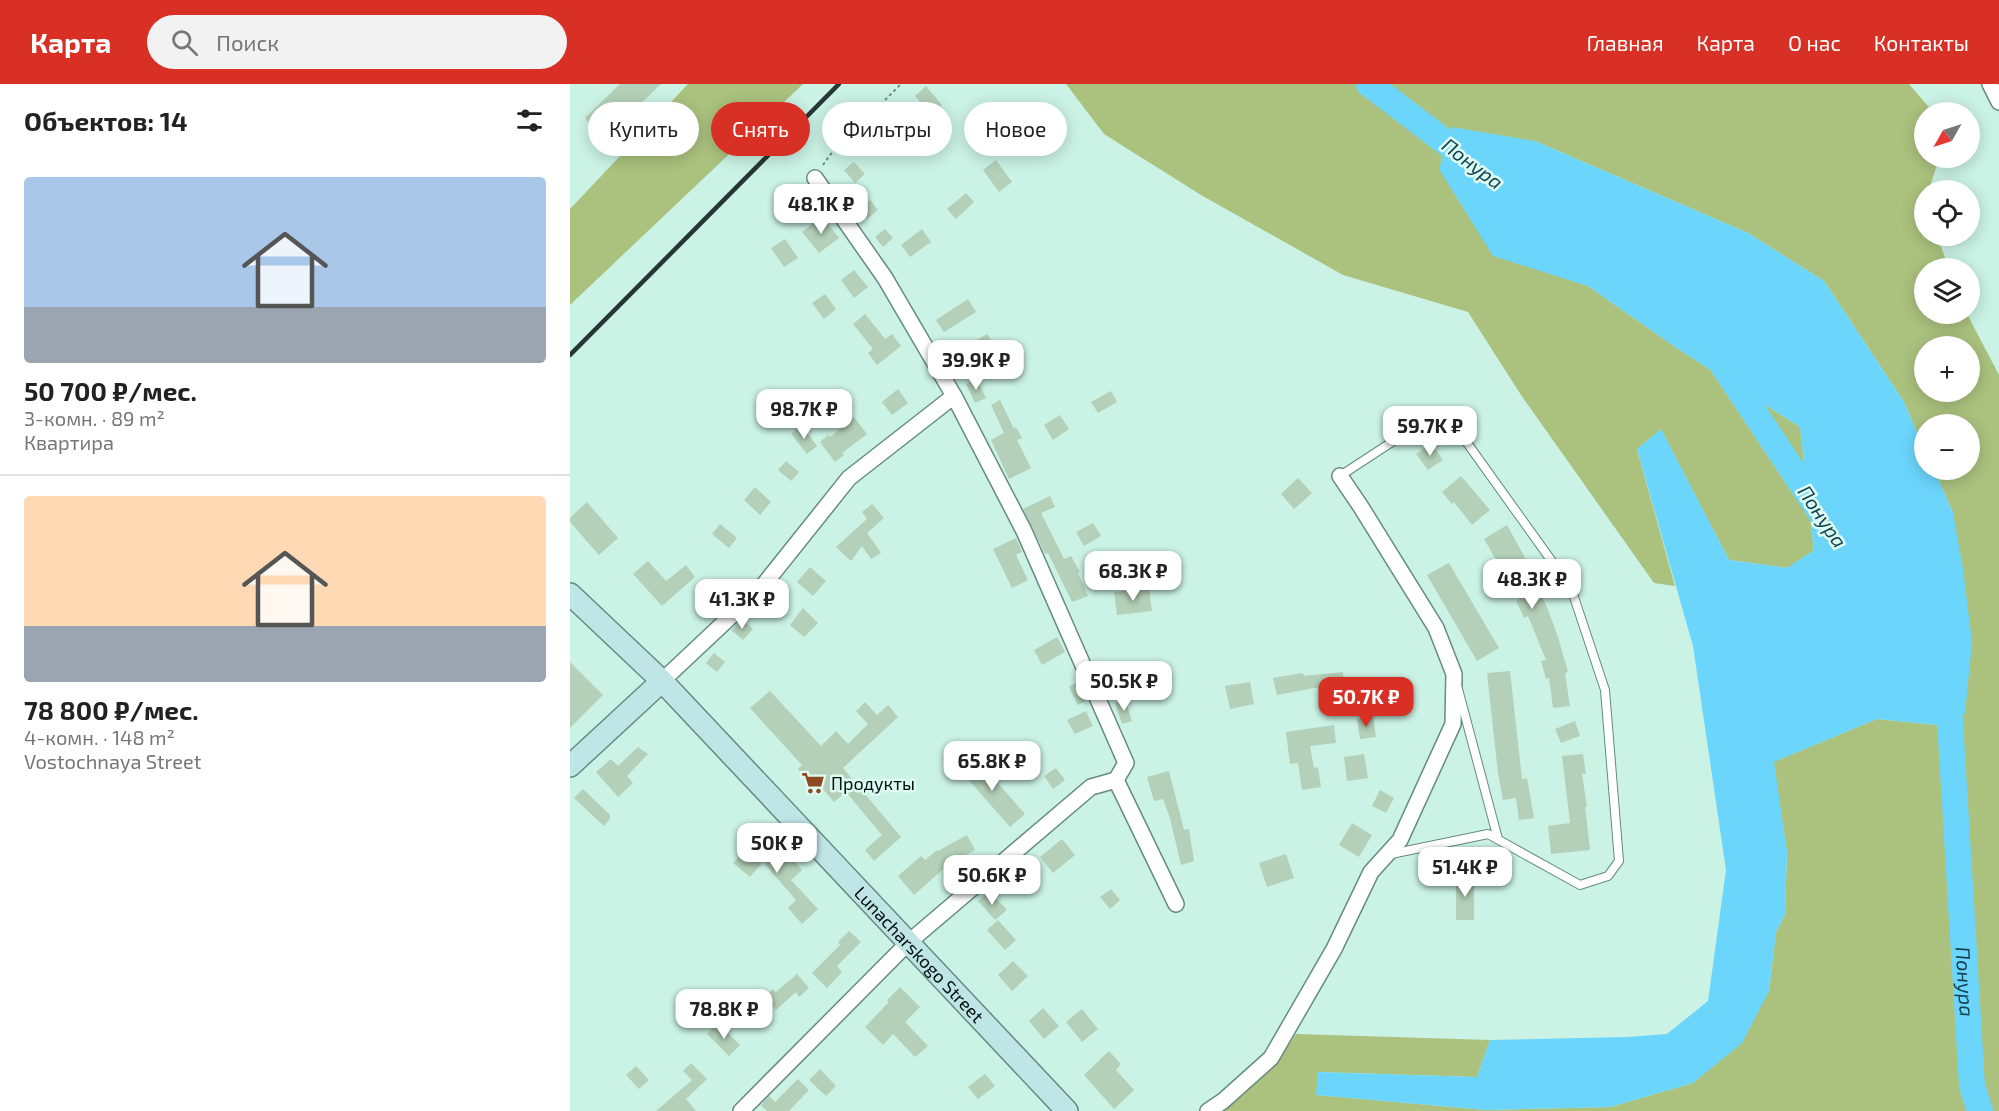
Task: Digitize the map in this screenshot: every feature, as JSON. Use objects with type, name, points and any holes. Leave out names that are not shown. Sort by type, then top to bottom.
[{"type":"main road","name":"Lunacharskogo Street","points":[[570,594],[662,681],[1067,1111]]},
{"type":"main road","points":[[570,766],[662,681]]},
{"type":"street","points":[[1990,84],[1999,102]]},
{"type":"street","points":[[741,1111],[909,942],[1091,787],[1116,780],[1126,763],[1024,531],[954,396],[885,278],[815,178]]},
{"type":"street","points":[[662,681],[762,586],[849,478],[954,396]]},
{"type":"street","points":[[1208,1111],[1223,1101],[1271,1058],[1334,949],[1371,872],[1400,840],[1453,724],[1454,674],[1436,628],[1340,476]]},
{"type":"street","points":[[1116,780],[1176,904]]},
{"type":"lane","points":[[1340,476],[1424,421],[1442,424],[1465,440],[1571,588],[1605,690],[1619,861],[1608,876],[1580,885],[1488,834],[1387,854]]},
{"type":"lane","points":[[1454,674],[1498,839]]},
{"type":"path","points":[[815,178],[830,154],[901,84]]},
{"type":"green space","points":[[688,84],[803,84],[784,102],[711,102],[711,156],[727,156],[570,305],[570,209],[620,156],[699,156],[699,102],[671,102]]},
{"type":"green space","points":[[1066,84],[1909,84],[1924,102],[1914,102],[1914,168],[1936,168],[1932,180],[1914,180],[1914,246],[1941,246],[1945,258],[1914,258],[1914,324],[1972,324],[1979,336],[1914,336],[1914,402],[1980,402],[1980,339],[1999,375],[1999,1111],[1220,1111],[1278,1060],[1296,1034],[1490,1040],[1477,1077],[1318,1072],[1317,1095],[1486,1110],[1610,1107],[1693,1083],[1769,991],[1776,932],[1785,914],[1787,852],[1773,762],[1877,719],[1937,725],[1953,513],[1938,480],[1980,480],[1980,414],[1914,414],[1914,426],[1904,402],[1824,281],[1748,233],[1535,141],[1542,271],[1588,286],[1678,349],[1800,427],[1814,551],[1788,568],[1729,560],[1661,430],[1637,449],[1675,586],[1654,583],[1521,395],[1468,312],[1343,275],[1201,195],[1104,134]]},
{"type":"water","points":[[1452,127],[1535,141],[1748,233],[1824,281],[1904,402],[1914,426],[1914,480],[1938,480],[1953,513],[1972,642],[1965,713],[1937,725],[1877,719],[1774,762],[1787,852],[1785,914],[1776,932],[1769,991],[1742,1043],[1693,1083],[1610,1107],[1486,1110],[1316,1095],[1318,1072],[1477,1077],[1490,1040],[1667,1034],[1708,1001],[1726,870],[1693,646],[1637,449],[1661,429],[1729,560],[1787,568],[1814,550],[1800,427],[1678,349],[1588,286],[1493,256],[1439,169]]},
{"type":"building","points":[[620,84],[661,84],[642,102],[601,102]]},
{"type":"building","points":[[926,86],[939,102],[920,102],[915,96]]},
{"type":"building","points":[[996,160],[1012,182],[999,192],[983,170]]},
{"type":"building","points":[[854,162],[865,174],[855,183],[844,170]]},
{"type":"building","points":[[966,193],[974,202],[956,219],[947,209]]},
{"type":"building","points":[[870,200],[878,210],[867,219],[859,209]]},
{"type":"building","points":[[822,216],[839,238],[819,253],[802,232]]},
{"type":"building","points":[[885,229],[893,238],[883,247],[875,237]]},
{"type":"building","points":[[922,229],[931,242],[910,257],[901,245]]},
{"type":"building","points":[[785,239],[798,258],[784,267],[771,248]]},
{"type":"building","points":[[854,270],[868,287],[854,298],[841,280]]},
{"type":"building","points":[[825,294],[836,309],[824,319],[812,303]]},
{"type":"building","points":[[968,299],[976,312],[944,332],[936,320]]},
{"type":"building","points":[[865,314],[885,339],[892,334],[901,346],[877,365],[868,353],[873,349],[853,324]]},
{"type":"building","points":[[987,334],[993,343],[967,360],[961,350]]},
{"type":"building","points":[[976,378],[986,398],[975,403],[966,384]]},
{"type":"building","points":[[898,389],[908,403],[892,415],[882,402]]},
{"type":"building","points":[[1111,391],[1117,402],[1098,413],[1091,402]]},
{"type":"building","points":[[1000,400],[1014,429],[1016,427],[1022,438],[1017,440],[1031,468],[1009,479],[991,440],[1004,433],[991,405]]},
{"type":"building","points":[[1060,415],[1069,429],[1053,440],[1044,425]]},
{"type":"building","points":[[854,417],[867,434],[842,453],[844,455],[835,462],[820,442],[828,435],[830,437]]},
{"type":"building","points":[[801,425],[817,446],[807,454],[791,434]]},
{"type":"building","points":[[1431,443],[1443,460],[1428,470],[1416,454]]},
{"type":"building","points":[[786,461],[799,472],[791,481],[778,470]]},
{"type":"building","points":[[1461,476],[1490,510],[1472,525],[1454,502],[1452,504],[1442,492]]},
{"type":"building","points":[[1298,478],[1312,493],[1294,509],[1281,494]]},
{"type":"building","points":[[755,487],[771,502],[760,515],[744,500]]},
{"type":"building","points":[[1050,496],[1055,507],[1041,513],[1064,559],[1071,556],[1080,572],[1078,573],[1088,596],[1072,602],[1023,509]]},
{"type":"building","points":[[587,502],[618,538],[599,555],[570,522],[570,518]]},
{"type":"building","points":[[872,504],[884,518],[867,533],[881,553],[871,559],[862,546],[851,561],[836,547],[867,519],[862,512]]},
{"type":"building","points":[[1093,523],[1101,536],[1084,546],[1076,532]]},
{"type":"building","points":[[720,524],[737,538],[729,548],[712,534]]},
{"type":"building","points":[[1507,525],[1534,574],[1532,575],[1558,637],[1568,672],[1565,673],[1570,706],[1553,708],[1549,678],[1546,679],[1541,661],[1546,660],[1528,616],[1524,618],[1516,601],[1519,599],[1484,539]]},
{"type":"building","points":[[1016,538],[1022,552],[1016,555],[1028,580],[1012,588],[993,549]]},
{"type":"building","points":[[648,561],[666,581],[686,565],[695,577],[662,606],[633,574]]},
{"type":"building","points":[[1449,563],[1499,648],[1477,661],[1427,575]]},
{"type":"building","points":[[810,567],[826,581],[813,596],[797,582]]},
{"type":"building","points":[[1149,588],[1152,611],[1117,615],[1114,592]]},
{"type":"building","points":[[803,608],[818,623],[804,637],[790,625]]},
{"type":"building","points":[[742,619],[753,629],[743,640],[731,630]]},
{"type":"building","points":[[1057,637],[1065,652],[1042,665],[1034,650]]},
{"type":"building","points":[[714,653],[725,662],[717,672],[706,663]]},
{"type":"building","points":[[570,662],[603,695],[570,728]]},
{"type":"building","points":[[1136,666],[1144,681],[1126,689],[1119,674]]},
{"type":"building","points":[[1510,671],[1522,779],[1527,778],[1534,818],[1519,820],[1516,798],[1503,800],[1487,673]]},
{"type":"building","points":[[1343,672],[1345,692],[1320,694],[1320,687],[1277,695],[1273,678],[1303,673],[1304,676]]},
{"type":"building","points":[[1079,681],[1088,700],[1078,705],[1069,687]]},
{"type":"building","points":[[1250,682],[1254,704],[1230,709],[1225,686]]},
{"type":"building","points":[[770,691],[821,746],[836,731],[848,744],[868,724],[856,711],[865,702],[877,715],[888,705],[898,717],[843,768],[901,837],[874,861],[865,850],[882,835],[846,792],[834,802],[822,788],[817,792],[798,769],[802,765],[750,708]]},
{"type":"building","points":[[1125,700],[1132,721],[1122,724],[1115,703]]},
{"type":"building","points":[[1086,711],[1093,726],[1075,734],[1067,720]]},
{"type":"building","points":[[1373,717],[1376,737],[1360,739],[1357,719]]},
{"type":"building","points":[[1575,721],[1580,736],[1561,743],[1555,729]]},
{"type":"building","points":[[1334,725],[1336,743],[1310,746],[1314,768],[1318,767],[1321,787],[1302,790],[1298,763],[1290,764],[1286,732]]},
{"type":"building","points":[[638,747],[648,754],[627,776],[633,783],[618,797],[596,772],[611,759],[618,766]]},
{"type":"building","points":[[1364,754],[1368,778],[1347,781],[1344,757]]},
{"type":"building","points":[[1583,754],[1586,774],[1582,774],[1590,850],[1551,854],[1548,826],[1570,823],[1562,756]]},
{"type":"building","points":[[974,756],[1025,814],[1010,827],[959,769]]},
{"type":"building","points":[[1056,768],[1065,780],[1053,789],[1044,776]]},
{"type":"building","points":[[1169,771],[1184,830],[1189,829],[1194,861],[1181,865],[1163,799],[1154,801],[1147,777]]},
{"type":"building","points":[[583,789],[610,815],[610,819],[604,826],[574,798]]},
{"type":"building","points":[[1380,790],[1394,798],[1386,813],[1372,806]]},
{"type":"building","points":[[1352,823],[1372,835],[1359,857],[1339,845]]},
{"type":"building","points":[[759,835],[790,862],[793,859],[802,870],[791,880],[818,909],[802,924],[788,908],[796,900],[763,862],[750,877],[733,863]]},
{"type":"building","points":[[967,835],[975,850],[949,864],[914,895],[898,876],[921,856],[925,860],[937,850]]},
{"type":"building","points":[[1062,839],[1075,855],[1053,873],[1040,857]]},
{"type":"building","points":[[1286,854],[1294,878],[1267,887],[1259,863]]},
{"type":"building","points":[[1456,877],[1474,877],[1474,920],[1456,920]]},
{"type":"building","points":[[1111,889],[1120,900],[1110,909],[1100,897]]},
{"type":"building","points":[[990,891],[1007,910],[995,920],[978,901]]},
{"type":"building","points":[[998,920],[1016,940],[1005,950],[987,930]]},
{"type":"building","points":[[849,931],[861,942],[837,966],[842,972],[827,988],[812,973],[840,945],[838,942]]},
{"type":"building","points":[[1013,961],[1028,976],[1012,991],[998,975]]},
{"type":"building","points":[[797,974],[809,988],[799,997],[796,992],[776,1010],[773,1006],[753,1025],[734,1006],[742,998],[753,1008],[773,989],[776,992]]},
{"type":"building","points":[[900,987],[920,1007],[905,1022],[928,1046],[915,1057],[893,1034],[883,1045],[865,1027]]},
{"type":"building","points":[[1043,1008],[1059,1026],[1044,1039],[1029,1021]]},
{"type":"building","points":[[1082,1009],[1098,1029],[1082,1042],[1066,1022]]},
{"type":"building","points":[[718,1023],[740,1045],[729,1056],[707,1034]]},
{"type":"building","points":[[1109,1051],[1121,1064],[1116,1070],[1134,1090],[1114,1109],[1084,1075]]},
{"type":"building","points":[[691,1063],[707,1079],[686,1099],[696,1111],[656,1111],[692,1080],[683,1071]]},
{"type":"building","points":[[636,1066],[649,1080],[639,1089],[626,1075]]},
{"type":"building","points":[[820,1069],[836,1086],[826,1096],[809,1080]]},
{"type":"building","points":[[985,1074],[995,1086],[978,1099],[968,1087]]},
{"type":"building","points":[[798,1079],[809,1090],[789,1111],[767,1111],[761,1105],[769,1096],[775,1102]]},
{"type":"waterway","name":"Понура","points":[[1369,84],[1474,164]]},
{"type":"waterway","name":"Понура","points":[[1718,358],[1827,522]]},
{"type":"waterway","name":"Понура","points":[[1939,689],[1949,705],[1972,1086],[1980,1111]]},
{"type":"railway","points":[[570,355],[839,84]]},
{"type":"place","name":"Продукты","points":[[813,783]]}]
